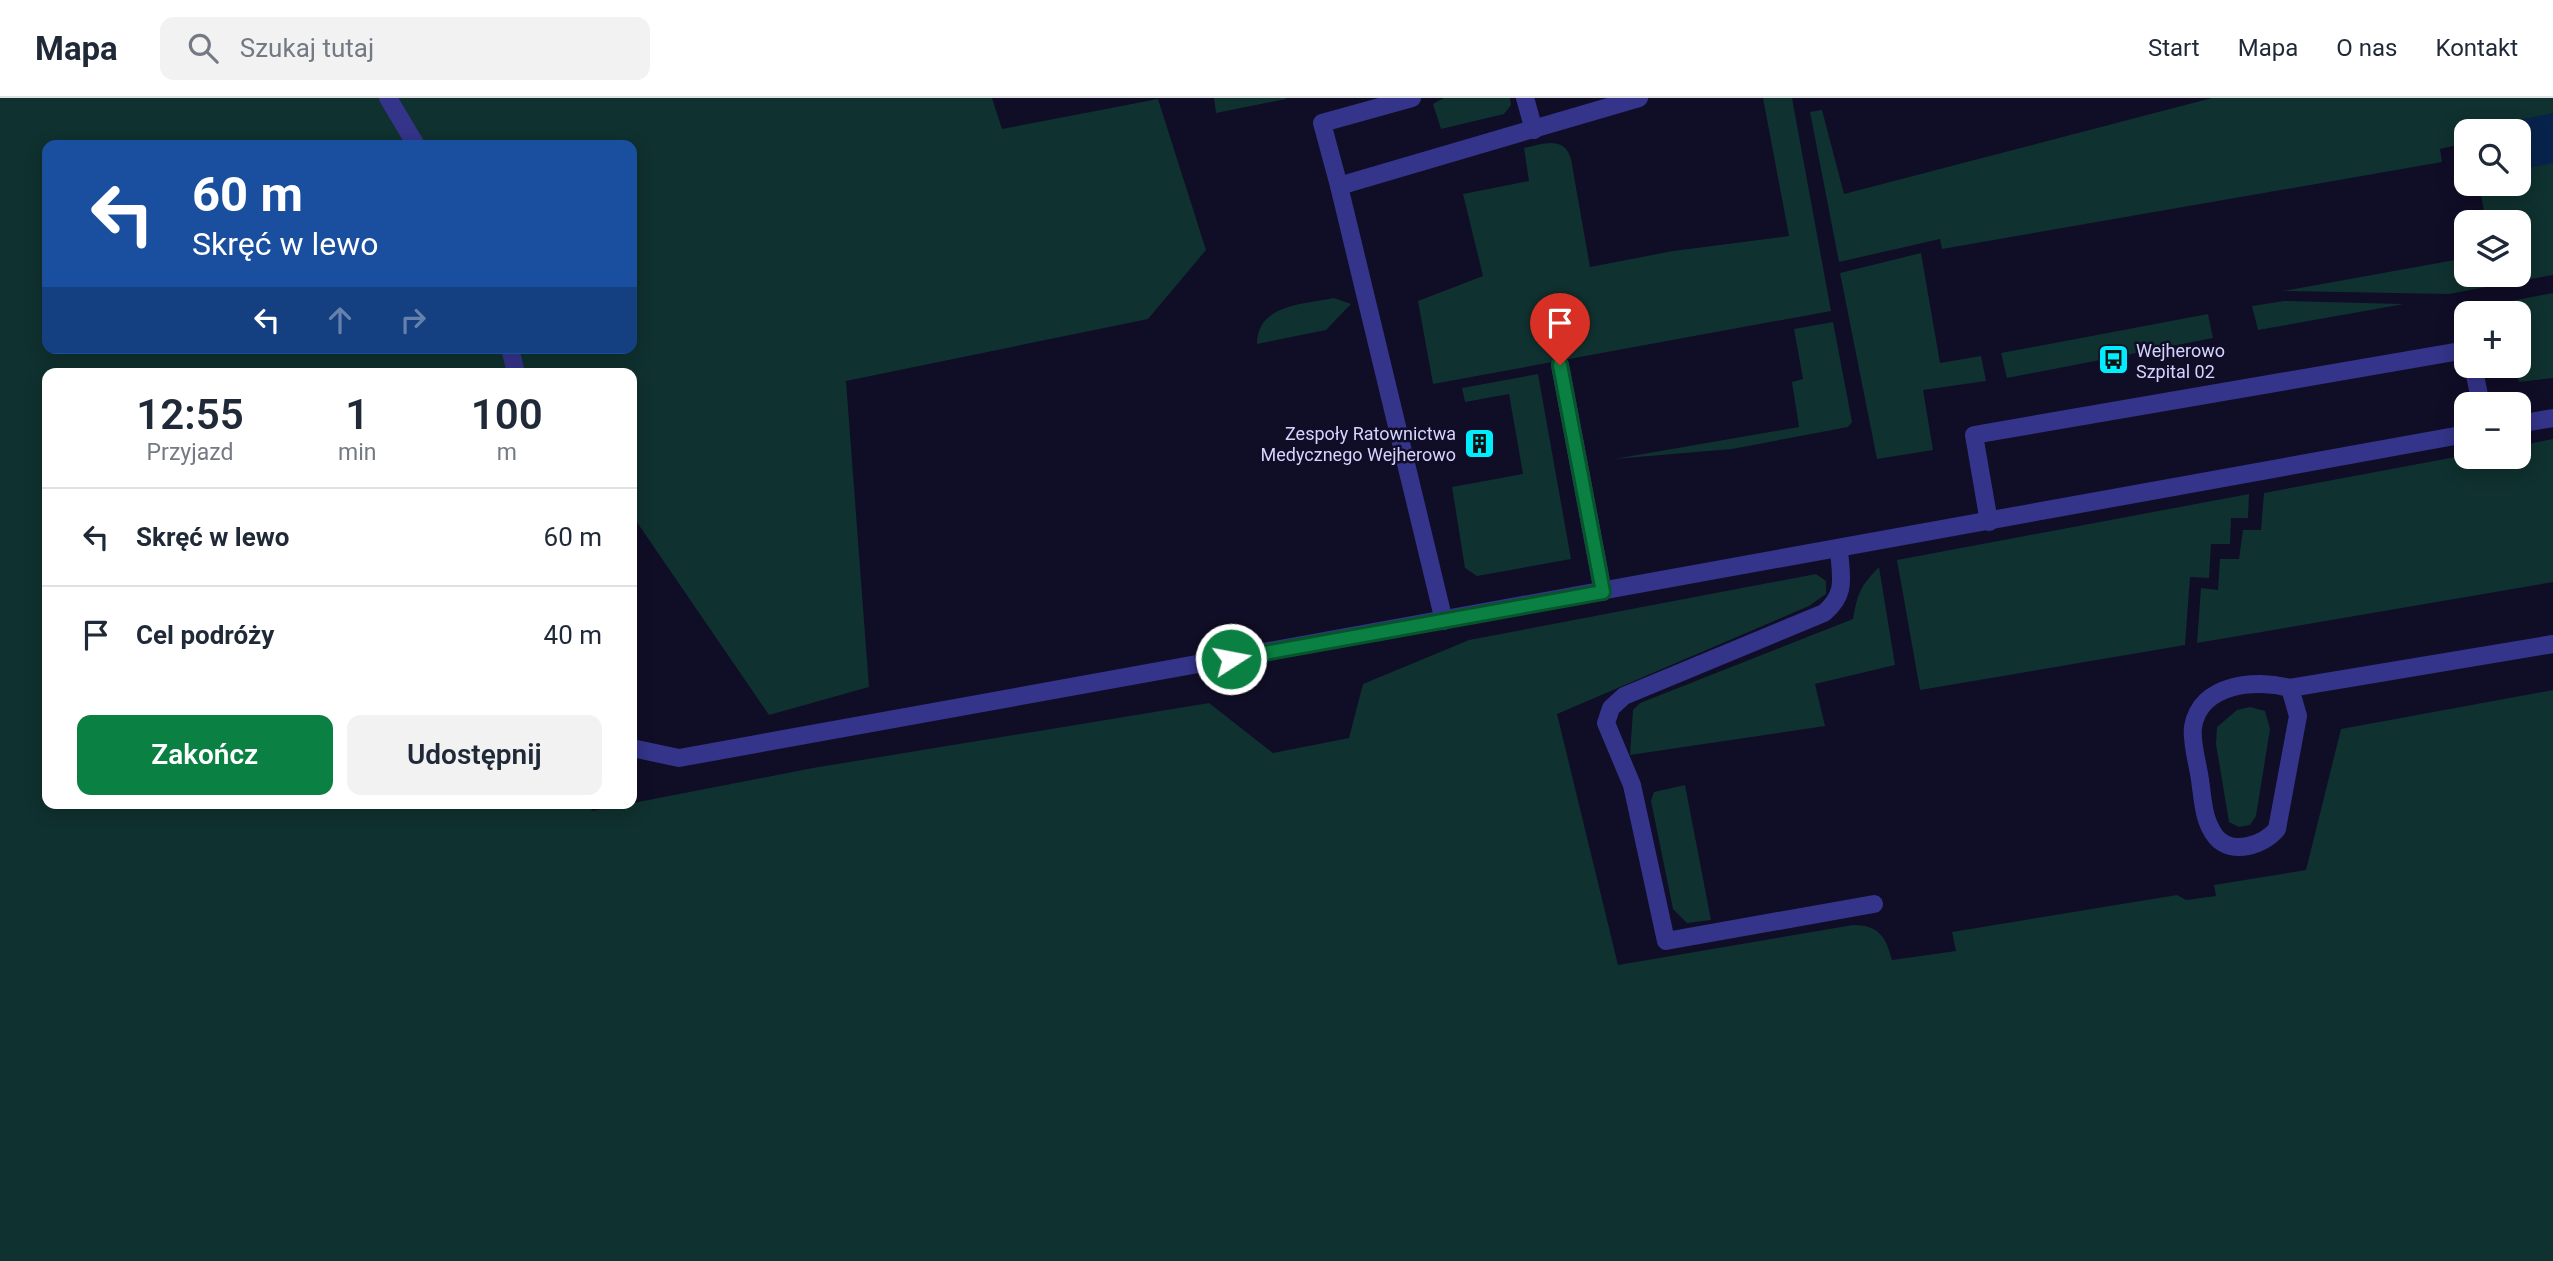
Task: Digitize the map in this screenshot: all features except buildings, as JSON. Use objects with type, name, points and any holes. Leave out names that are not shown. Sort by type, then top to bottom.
[{"type":"lane","points":[[388,98],[413,140]]},
{"type":"lane","points":[[1412,98],[1322,122],[1444,621]]},
{"type":"lane","points":[[1525,98],[1534,130]]},
{"type":"lane","points":[[1339,186],[1639,98]]},
{"type":"lane","points":[[1989,523],[1974,435],[2454,352]]},
{"type":"lane","points":[[1560,365],[1603,592]]},
{"type":"lane","points":[[2531,422],[2553,418]]},
{"type":"lane","points":[[637,749],[679,758],[1989,523],[2454,436]]},
{"type":"lane","points":[[1839,550],[1842,583],[1838,601],[1824,612],[1624,696],[1611,708],[1606,723],[1632,785],[1666,941],[1874,904]]},
{"type":"lane","points":[[2290,688],[2298,716],[2277,829],[2268,840],[2261,843],[2231,846],[2217,838],[2206,818],[2193,730],[2198,712],[2216,694],[2237,685],[2269,682],[2290,688],[2553,644]]},
{"type":"green space","points":[[0,98],[992,98],[1002,129],[1158,99],[1206,250],[1148,319],[846,381],[869,687],[769,715],[637,522],[637,368],[42,368],[42,809],[637,809],[637,802],[813,768],[1209,703],[1273,753],[1349,738],[1363,684],[1469,640],[1816,574],[1826,581],[1826,594],[1809,606],[1557,714],[1618,965],[1853,925],[1869,927],[1880,934],[1892,960],[1956,951],[1952,932],[2177,895],[2186,900],[2216,896],[2214,885],[2306,870],[2341,729],[2553,690],[2553,1261],[0,1261]]},
{"type":"green space","points":[[1214,98],[1286,98],[1286,99],[1216,113]]},
{"type":"green space","points":[[1444,98],[1510,98],[1511,105],[1504,114],[1441,129],[1433,104]]},
{"type":"green space","points":[[1763,98],[1792,98],[1831,311],[1433,384],[1418,301],[1483,276],[1463,194],[1529,181],[1524,148],[1552,143],[1568,151],[1571,159],[1590,267],[1673,251],[1789,236]]},
{"type":"green space","points":[[2212,98],[2553,98],[2553,275],[2531,279],[2531,210],[2484,210],[2481,196],[2531,196],[2531,119],[2454,119],[2454,146],[2440,149],[2442,162],[1942,249],[1940,239],[1839,262],[1810,112],[1822,110],[1844,194]]},
{"type":"green space","points":[[1921,253],[1940,363],[1981,356],[1986,381],[1923,390],[1933,450],[1877,459],[1840,273]]},
{"type":"green space","points":[[2454,260],[2454,287],[2486,287],[2449,294],[2283,291]]},
{"type":"green space","points":[[2553,293],[2553,378],[2519,382],[2518,378],[2531,378],[2531,301],[2511,301]]},
{"type":"green space","points":[[1334,298],[1351,304],[1326,330],[1257,344],[1259,331],[1274,313],[1297,305]]},
{"type":"green space","points":[[2284,301],[2404,304],[2258,330],[2252,306]]},
{"type":"green space","points":[[2208,314],[2213,338],[2007,378],[2001,353]]},
{"type":"green space","points":[[1833,322],[1852,422],[1848,427],[1732,449],[1614,459],[1799,427],[1792,382],[1803,379],[1794,329]]},
{"type":"green space","points":[[1538,374],[1571,559],[1477,576],[1465,568],[1452,487],[1523,474],[1509,394],[1465,402],[1462,388]]},
{"type":"green space","points":[[2553,439],[2553,582],[2197,643],[2201,588],[2218,590],[2220,559],[2239,559],[2243,530],[2261,530],[2264,493],[2454,457],[2454,469],[2531,469],[2531,443]]},
{"type":"green space","points":[[2249,494],[2248,518],[2231,518],[2230,544],[2211,544],[2209,578],[2190,577],[2185,645],[1920,690],[1897,560]]},
{"type":"green space","points":[[1879,567],[1895,665],[1815,684],[1825,726],[1630,755],[1633,710],[1640,703],[1853,619],[1861,590]]},
{"type":"green space","points":[[2250,707],[2265,711],[2270,729],[2256,816],[2250,825],[2239,827],[2229,822],[2216,744],[2217,727],[2237,710]]},
{"type":"green space","points":[[1685,785],[1711,920],[1687,923],[1673,909],[1651,801],[1654,792]]},
{"type":"water","points":[[2553,113],[2553,163],[2531,168],[2531,119],[2524,119]]},
{"type":"place","name":"Wejherowo Szpital 02","points":[[2113,360]]},
{"type":"place","name":"Zespoły Ratownictwa Medycznego Wejherowo","points":[[1479,443]]},
{"type":"route","points":[[1231,659],[1603,592],[1560,365]]}]
